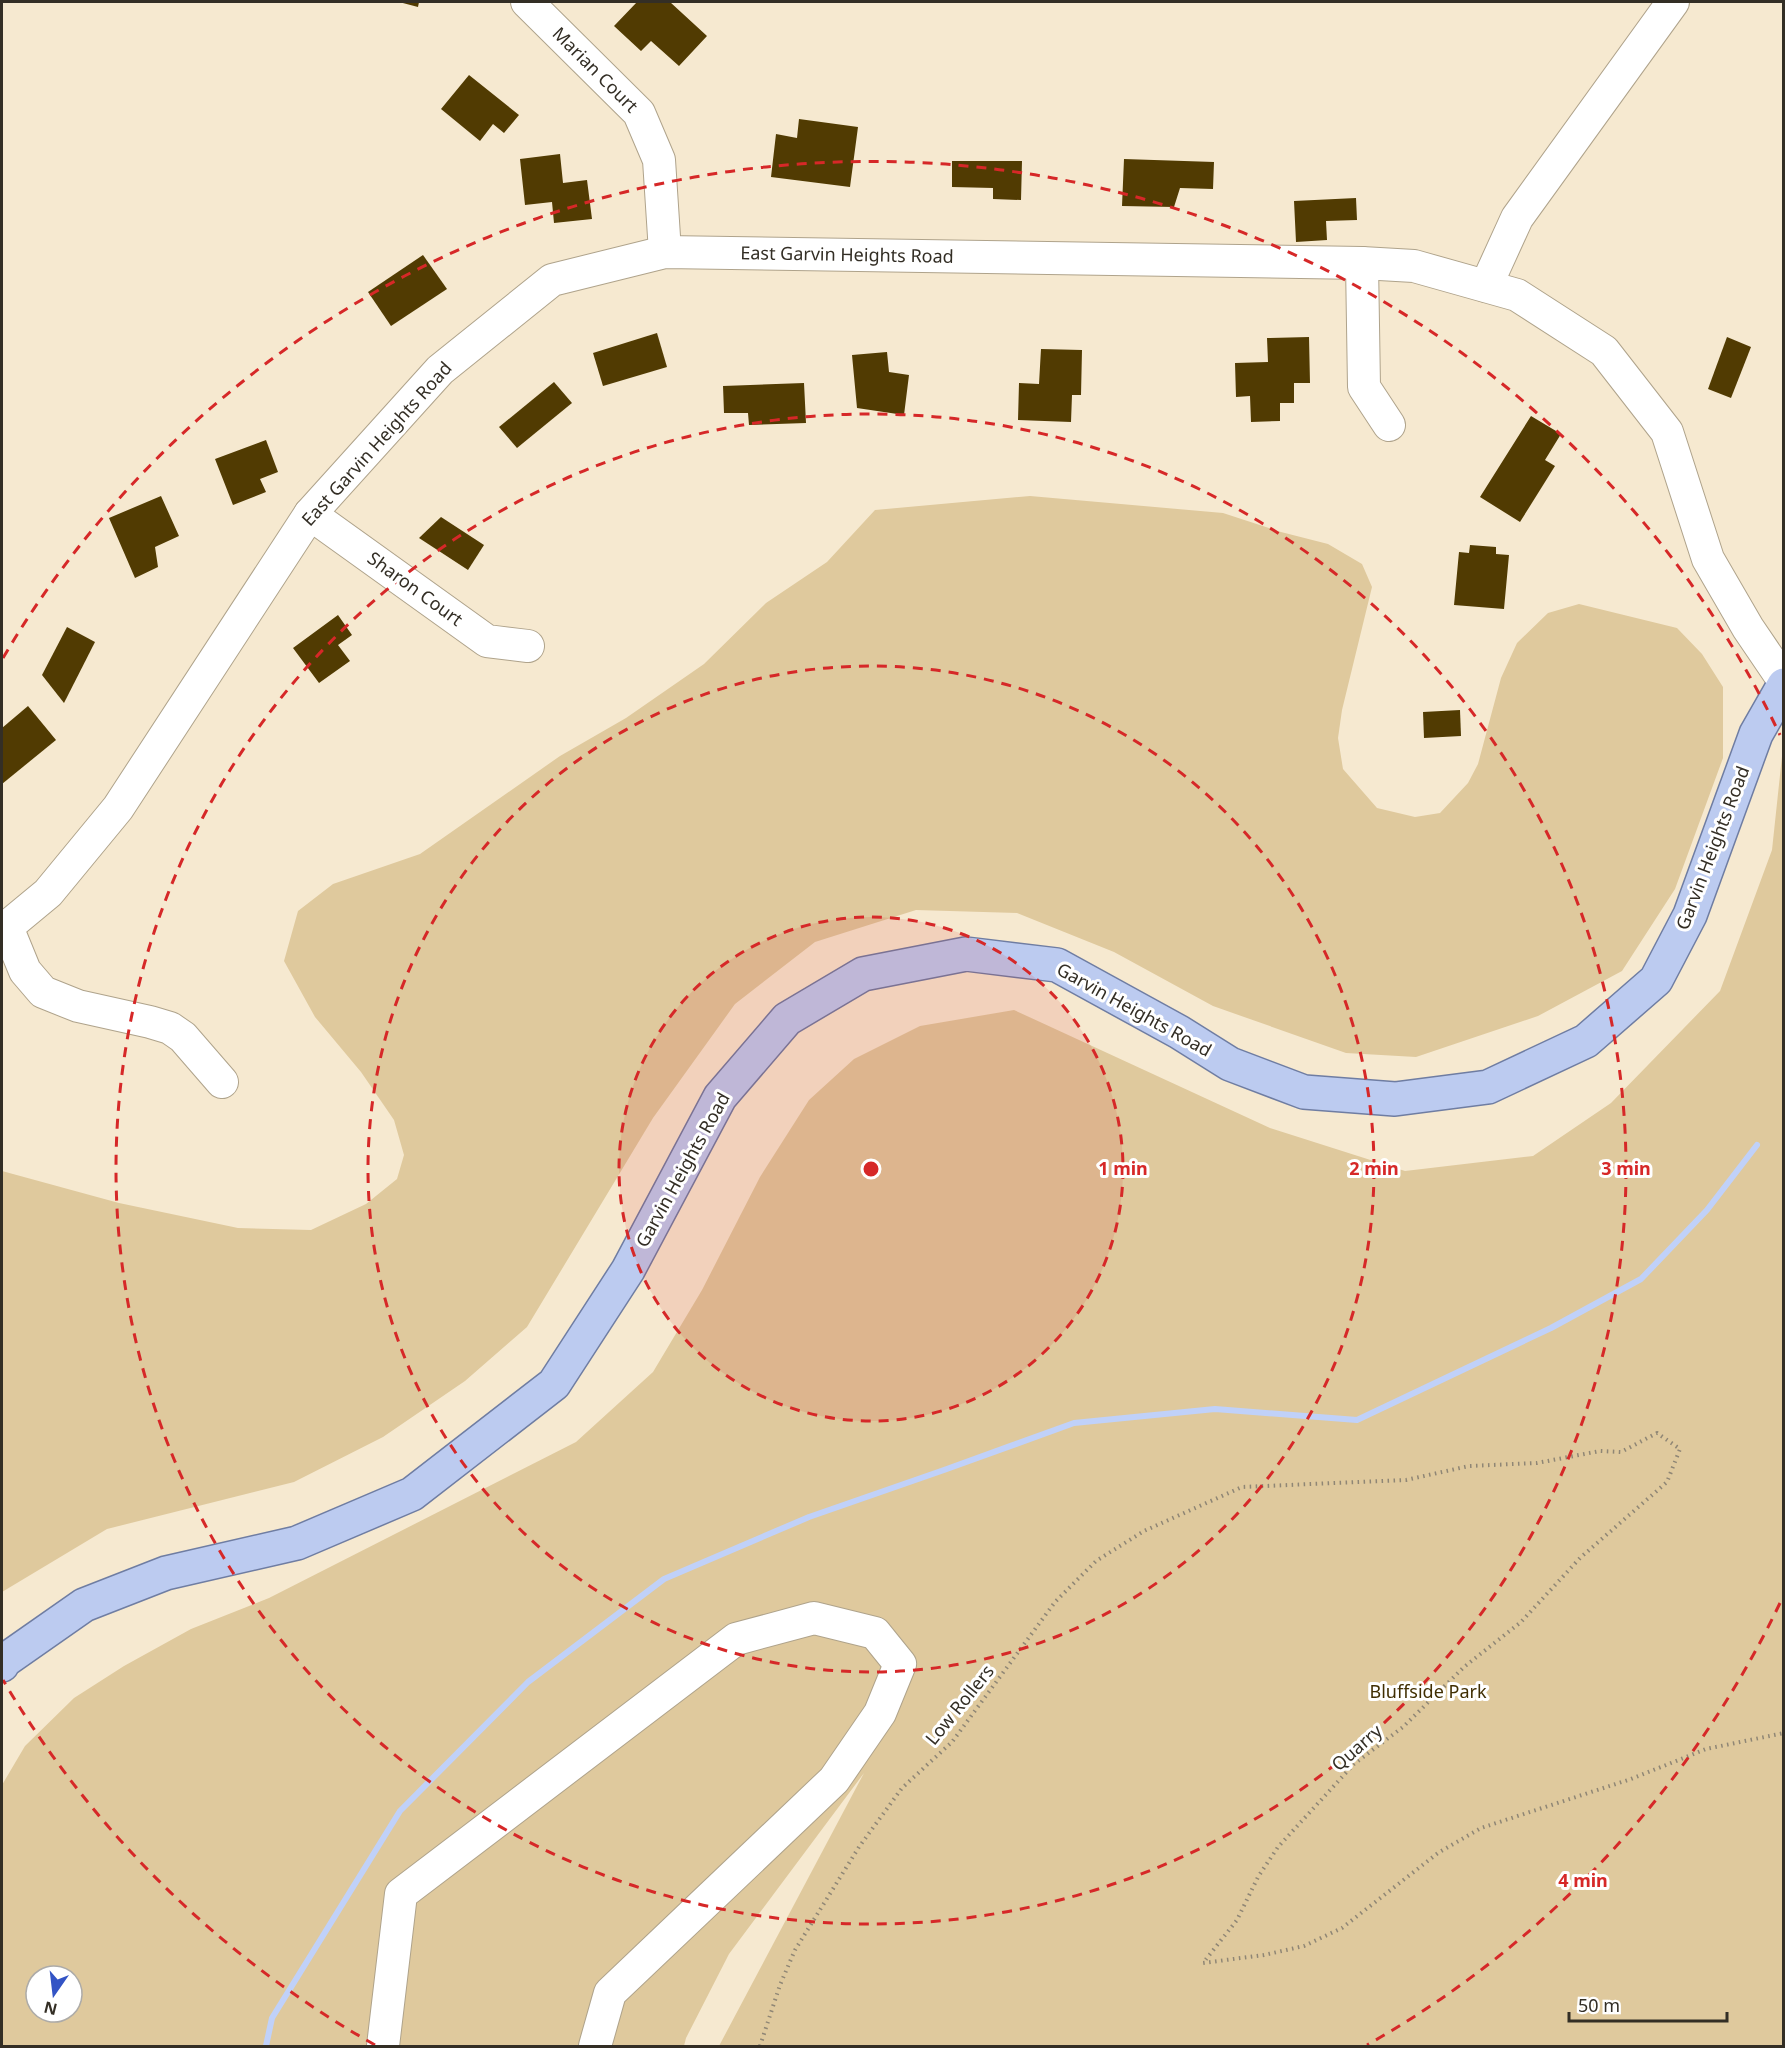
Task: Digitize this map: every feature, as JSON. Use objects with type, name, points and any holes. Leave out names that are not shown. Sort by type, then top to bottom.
[{"type":"main road","name":"Garvin Heights Road","points":[[2,1665],[4,1661],[84,1605],[166,1573],[297,1544],[412,1494],[554,1384],[628,1270],[720,1097],[786,1019],[863,974],[966,954],[1057,965],[1179,1032],[1230,1064],[1304,1092],[1395,1099],[1488,1087],[1586,1041],[1656,980],[1689,915],[1756,734],[1784,683]]},
{"type":"street","name":"Marian Court","points":[[527,2],[639,113],[659,160],[664,252]]},
{"type":"street","points":[[1486,286],[1517,218],[1673,2]]},
{"type":"street","name":"East Garvin Heights Road","points":[[4,928],[48,893],[118,808],[310,514],[440,370],[552,280],[664,252],[1362,263],[1414,266],[1517,295],[1604,351],[1667,432],[1708,559],[1748,628],[1784,683]]},
{"type":"street","points":[[1362,263],[1364,387],[1389,425]]},
{"type":"street","name":"Sharon Court","points":[[310,514],[487,641],[528,646]]},
{"type":"street","points":[[4,928],[25,971],[43,992],[78,1006],[170,1028],[183,1037],[222,1082]]},
{"type":"street","points":[[383,2046],[401,1894],[736,1639],[814,1618],[875,1633],[900,1664],[880,1713],[834,1780],[610,1993],[595,2046]]},
{"type":"path","name":"Quarry","points":[[1242,1487],[1406,1480],[1469,1466],[1537,1462],[1600,1450],[1621,1452],[1657,1433],[1680,1449],[1667,1482],[1580,1558],[1521,1622],[1464,1666],[1403,1727],[1354,1764],[1278,1847],[1258,1877],[1237,1920],[1203,1963],[1264,1955],[1304,1946],[1342,1928],[1438,1853],[1481,1828],[1631,1779],[1706,1749],[1784,1733]]},
{"type":"path","name":"Low Rollers","points":[[760,2046],[780,1985],[795,1950],[859,1847],[902,1788],[952,1742],[1055,1602],[1096,1561],[1144,1531],[1242,1487]]},
{"type":"green space","points":[[1030,496],[1223,513],[1328,544],[1362,564],[1372,587],[1342,710],[1338,738],[1343,769],[1377,808],[1415,817],[1440,813],[1468,783],[1478,764],[1501,678],[1517,643],[1548,613],[1579,604],[1677,628],[1702,654],[1723,687],[1723,758],[1675,889],[1622,971],[1538,1016],[1416,1057],[1346,1053],[1213,1006],[1114,952],[1017,913],[916,910],[815,942],[735,1004],[653,1118],[527,1327],[465,1381],[383,1437],[294,1482],[107,1529],[2,1592],[2,1171],[119,1203],[238,1228],[311,1230],[366,1204],[397,1179],[404,1155],[394,1120],[361,1072],[315,1017],[284,961],[298,911],[333,884],[420,854],[560,756],[626,718],[704,664],[766,603],[827,562],[875,510]]},
{"type":"green space","name":"Bluffside Park","points":[[1783,747],[1783,2046],[719,2046],[864,1773],[729,1954],[684,2046],[2,2046],[2,1785],[25,1746],[74,1698],[124,1666],[191,1629],[269,1598],[576,1442],[653,1372],[702,1290],[760,1177],[809,1100],[854,1059],[920,1026],[1014,1010],[1270,1128],[1405,1171],[1533,1156],[1611,1103],[1720,991],[1772,850]]},
{"type":"building","points":[[399,2],[419,2],[418,7]]},
{"type":"building","points":[[637,2],[670,2],[707,36],[679,66],[651,41],[641,51],[614,26]]},
{"type":"building","points":[[469,75],[519,115],[504,133],[493,124],[480,141],[441,109]]},
{"type":"building","points":[[799,119],[858,127],[850,187],[771,177],[776,134],[797,138]]},
{"type":"building","points":[[560,154],[563,183],[587,180],[592,219],[554,223],[552,202],[525,205],[520,159]]},
{"type":"building","points":[[1124,159],[1214,162],[1213,189],[1180,188],[1174,207],[1122,206]]},
{"type":"building","points":[[952,161],[1022,161],[1021,200],[993,199],[993,188],[952,187]]},
{"type":"building","points":[[1356,198],[1357,220],[1326,221],[1327,240],[1296,242],[1294,201]]},
{"type":"building","points":[[423,255],[447,289],[391,326],[368,292]]},
{"type":"building","points":[[657,333],[667,367],[603,386],[593,353]]},
{"type":"building","points":[[1309,337],[1310,383],[1294,383],[1294,403],[1280,403],[1280,421],[1251,422],[1250,396],[1236,397],[1235,363],[1268,362],[1267,338]]},
{"type":"building","points":[[1727,337],[1751,347],[1731,398],[1708,389]]},
{"type":"building","points":[[1041,349],[1082,350],[1081,395],[1072,395],[1071,422],[1018,420],[1019,383],[1039,384]]},
{"type":"building","points":[[887,352],[889,372],[909,375],[904,415],[857,408],[852,355]]},
{"type":"building","points":[[554,382],[572,403],[517,448],[499,427]]},
{"type":"building","points":[[804,383],[806,423],[749,425],[748,413],[724,413],[723,386]]},
{"type":"building","points":[[1531,416],[1561,434],[1545,460],[1555,466],[1520,522],[1480,497]]},
{"type":"building","points":[[266,440],[278,472],[260,479],[266,492],[233,505],[215,459]]},
{"type":"building","points":[[161,496],[179,536],[155,547],[158,567],[135,578],[109,518]]},
{"type":"building","points":[[441,517],[484,545],[468,570],[419,538]]},
{"type":"building","points":[[1470,545],[1496,547],[1496,554],[1509,555],[1504,609],[1454,605],[1459,552],[1469,553]]},
{"type":"building","points":[[338,615],[352,635],[338,645],[350,661],[319,683],[293,648]]},
{"type":"building","points":[[67,627],[95,642],[64,703],[42,675]]},
{"type":"building","points":[[28,706],[56,740],[2,784],[2,728]]},
{"type":"building","points":[[1460,710],[1461,736],[1424,738],[1423,712]]},
{"type":"waterway","points":[[266,2046],[272,2018],[400,1811],[528,1682],[664,1579],[809,1517],[1074,1423],[1215,1409],[1357,1420],[1551,1328],[1641,1279],[1707,1210],[1757,1145]]}]
